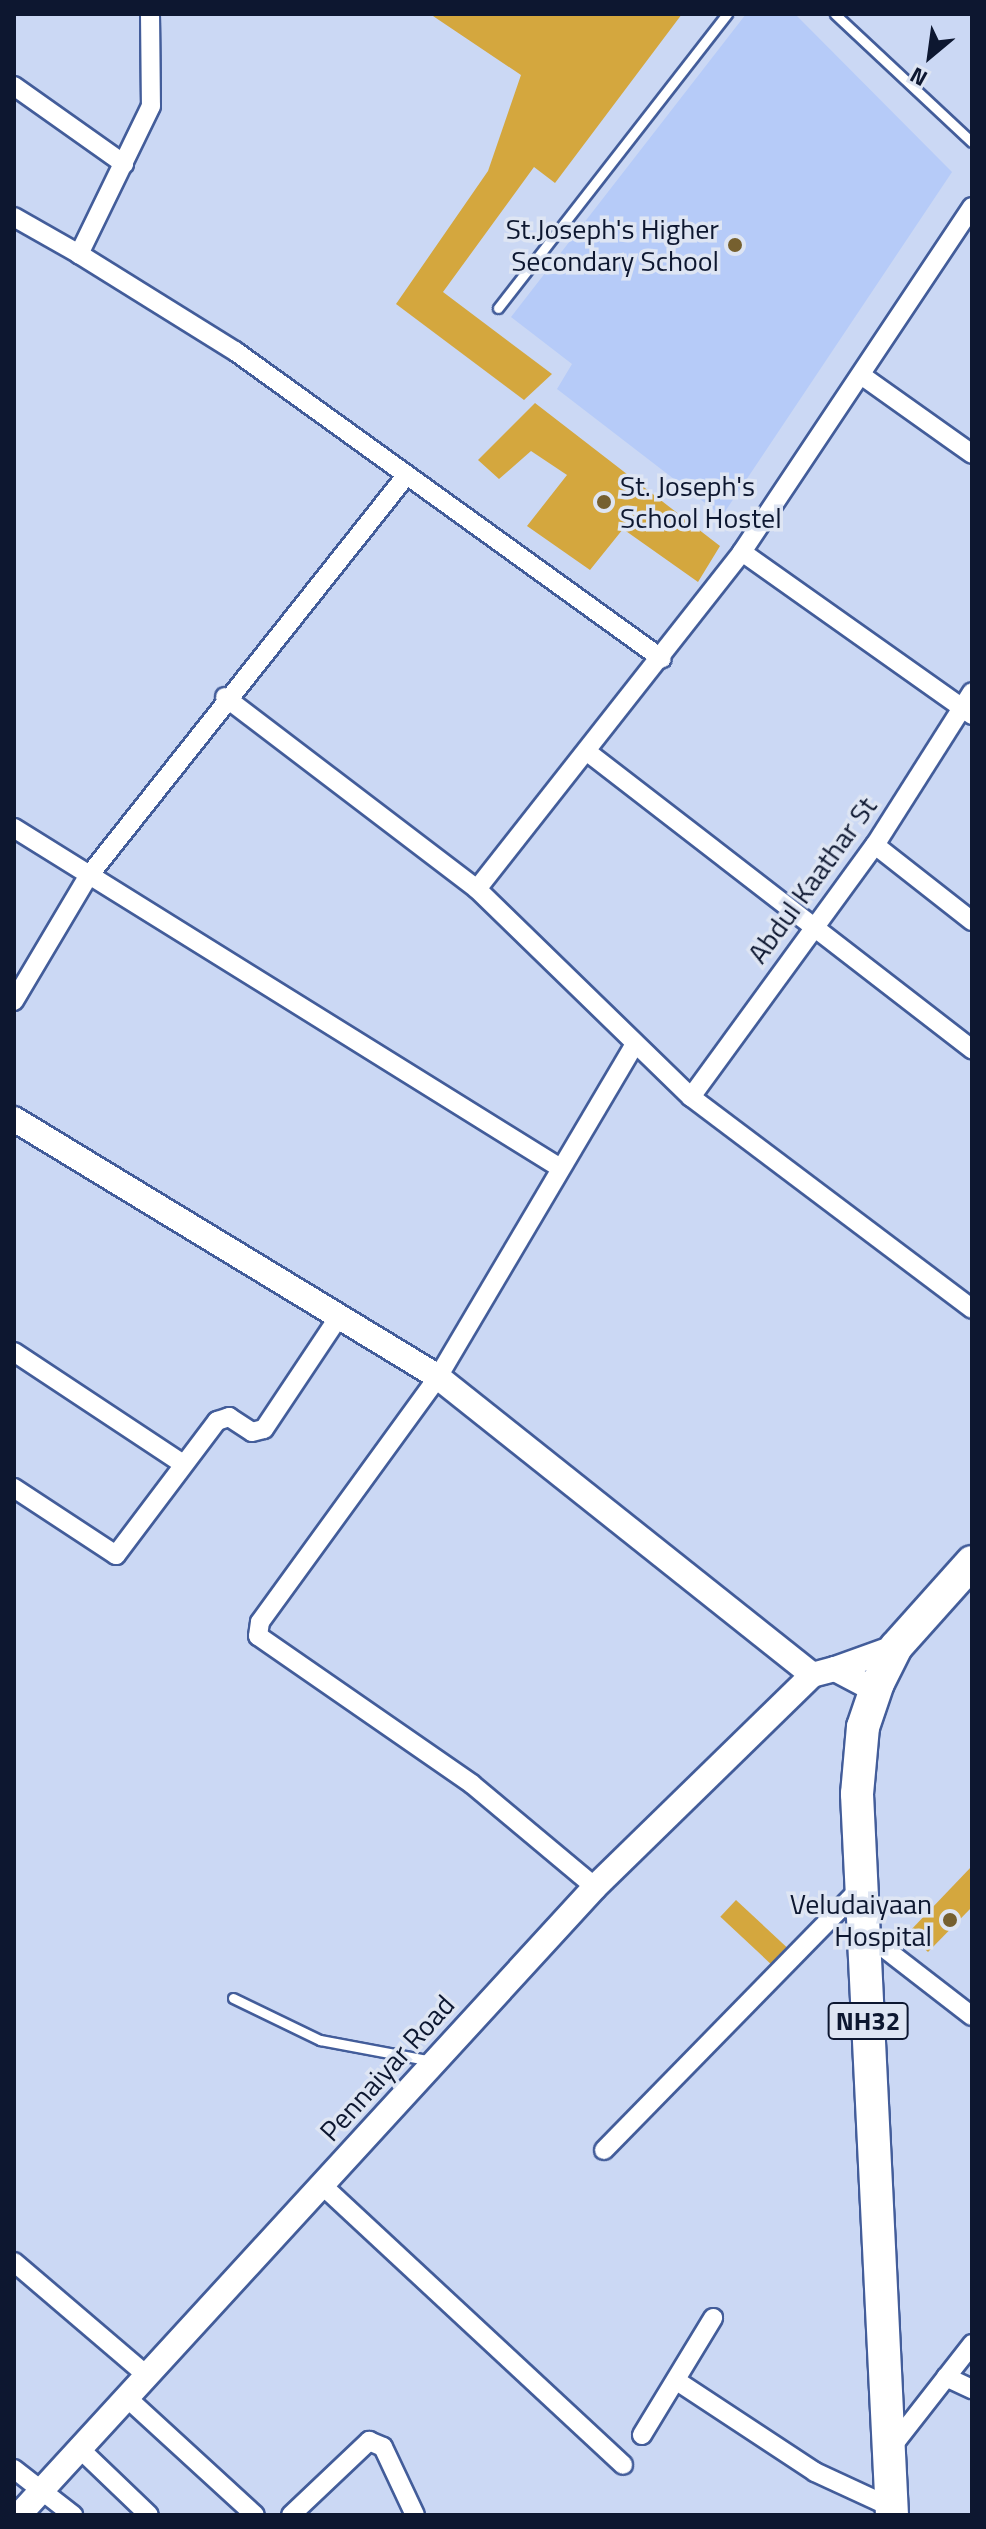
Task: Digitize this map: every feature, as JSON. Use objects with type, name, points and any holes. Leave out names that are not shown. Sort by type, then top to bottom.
[{"type":"highway","name":"NH32","points":[[892,2511],[894,2444],[862,1931],[858,1781],[875,1690],[896,1647],[972,1562]]},
{"type":"street","points":[[79,254],[151,106],[150,14]]},
{"type":"street","points":[[14,86],[124,164]]},
{"type":"street","points":[[477,889],[590,754],[742,552],[972,207]]},
{"type":"street","points":[[14,217],[235,351],[405,477],[662,659]]},
{"type":"street","points":[[861,375],[972,454]]},
{"type":"street","points":[[14,1001],[87,878],[225,697],[405,477]]},
{"type":"street","points":[[742,552],[967,712]]},
{"type":"street","name":"Abdul Kaathar St","points":[[691,1097],[875,845],[967,712],[972,692]]},
{"type":"street","points":[[225,697],[477,889],[634,1045],[691,1097],[972,1309]]},
{"type":"street","points":[[590,754],[972,1049]]},
{"type":"street","points":[[14,828],[87,878],[557,1166]]},
{"type":"street","points":[[875,845],[972,921]]},
{"type":"street","points":[[595,1887],[472,1784],[258,1636],[260,1622],[438,1377],[557,1166],[634,1045]]},
{"type":"street","points":[[14,1119],[438,1377],[824,1672],[875,1690]]},
{"type":"street","points":[[14,1488],[116,1555],[182,1463],[217,1421],[229,1417],[252,1432],[264,1429],[340,1315]]},
{"type":"street","points":[[14,1352],[182,1463]]},
{"type":"street","points":[[824,1672],[896,1647]]},
{"type":"street","name":"Pennaiyar Road","points":[[19,2515],[144,2373],[322,2185],[432,2061],[595,1887],[824,1672]]},
{"type":"street","points":[[604,2150],[860,1889]]},
{"type":"street","points":[[862,1931],[972,2016]]},
{"type":"street","points":[[322,2185],[623,2465]]},
{"type":"street","points":[[14,2262],[144,2373]]},
{"type":"street","points":[[642,2435],[713,2318]]},
{"type":"street","points":[[894,2444],[972,2344]]},
{"type":"street","points":[[946,2377],[972,2389]]},
{"type":"street","points":[[677,2381],[815,2472],[892,2511]]},
{"type":"street","points":[[125,2396],[255,2515]]},
{"type":"street","points":[[291,2515],[369,2441],[383,2447],[415,2515]]},
{"type":"street","points":[[78,2447],[149,2515]]},
{"type":"street","points":[[14,2469],[73,2515]]},
{"type":"lane","points":[[498,308],[727,14]]},
{"type":"lane","points":[[835,14],[972,142]]},
{"type":"lane","points":[[233,1998],[320,2040],[432,2061]]},
{"type":"shaded area","name":"St.Joseph's Higher Secondary School","points":[[746,14],[795,14],[952,172],[722,516],[557,389],[572,364],[511,317]]},
{"type":"building","name":"St.Joseph's Higher Secondary School","points":[[430,14],[682,14],[555,183],[534,167],[443,292],[552,374],[524,400],[396,304],[488,171],[521,75]]},
{"type":"building","name":"St. Joseph's School Hostel","points":[[535,403],[720,546],[698,582],[623,529],[590,570],[527,526],[567,475],[531,451],[499,479],[478,460]]},
{"type":"building","points":[[972,1866],[972,1907],[928,1952],[908,1933]]},
{"type":"building","points":[[736,1900],[786,1947],[771,1964],[720,1917]]},
{"type":"place","name":"St.Joseph's Higher Secondary School","points":[[735,245]]},
{"type":"place","name":"St. Joseph's School Hostel","points":[[604,502]]},
{"type":"place","name":"Veludaiyaan Hospital","points":[[950,1920]]}]
